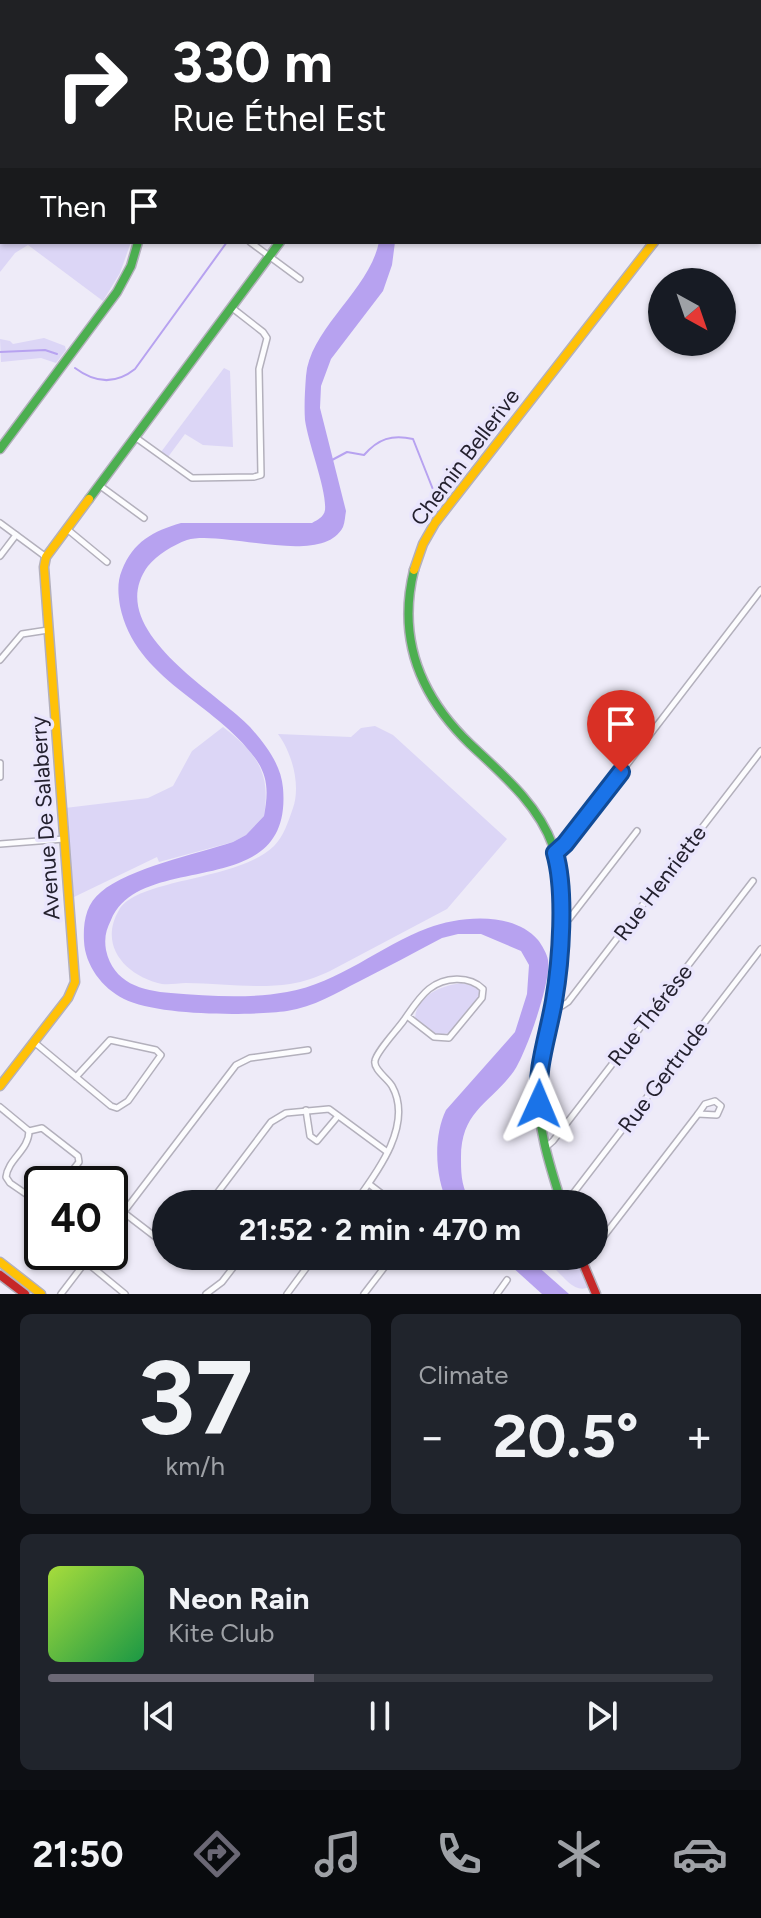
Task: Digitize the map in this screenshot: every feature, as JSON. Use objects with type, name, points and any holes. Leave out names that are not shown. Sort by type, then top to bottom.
[{"type":"street","points":[[0,449],[121,286],[137,244]]},
{"type":"street","points":[[253,244],[300,279]]},
{"type":"street","points":[[0,523],[46,557],[278,244]]},
{"type":"street","name":"Chemin Bellerive","points":[[559,1190],[545,1147],[539,1114],[539,1074],[553,1005],[560,924],[560,882],[555,853],[540,819],[524,797],[451,727],[427,693],[410,640],[410,589],[421,548],[439,517],[652,244]]},
{"type":"street","points":[[134,436],[192,478],[261,475],[259,367],[267,338],[262,330],[231,307]]},
{"type":"street","points":[[99,484],[144,518]]},
{"type":"street","points":[[66,528],[107,562]]},
{"type":"street","points":[[0,556],[16,535]]},
{"type":"street","name":"Avenue De Salaberry","points":[[0,1086],[68,998],[75,982],[48,630],[46,557]]},
{"type":"street","points":[[555,853],[761,590]]},
{"type":"street","points":[[0,660],[22,634],[48,630]]},
{"type":"street","name":"Rue Henriette","points":[[553,1005],[567,1003],[761,751]]},
{"type":"street","points":[[0,763],[0,777]]},
{"type":"street","points":[[560,924],[569,919],[637,831]]},
{"type":"street","points":[[0,844],[64,839]]},
{"type":"street","name":"Rue Thérèse","points":[[545,1147],[553,1141],[753,881]]},
{"type":"street","name":"Rue Gertrude","points":[[574,1190],[761,949]]},
{"type":"street","points":[[364,1190],[397,1127],[399,1109],[393,1089],[377,1069],[376,1058],[407,1016],[426,991],[441,983],[467,980],[483,989],[482,998],[449,1038],[432,1036],[407,1016]]},
{"type":"street","points":[[34,1042],[76,1077],[111,1106],[121,1107],[161,1055],[156,1050],[109,1040],[76,1077]]},
{"type":"street","points":[[128,1205],[236,1065],[250,1058],[308,1050]]},
{"type":"street","points":[[0,1107],[29,1131]]},
{"type":"street","points":[[220,1190],[273,1120],[282,1114],[327,1108],[386,1151]]},
{"type":"street","points":[[306,1110],[310,1134],[315,1141],[321,1139],[338,1116]]},
{"type":"street","points":[[608,1231],[698,1114]]},
{"type":"street","points":[[29,1131],[42,1128],[78,1156],[76,1166]]},
{"type":"street","points":[[24,1191],[6,1177],[7,1168],[28,1142],[29,1131]]},
{"type":"street","points":[[369,1184],[377,1190]]},
{"type":"street","points":[[128,1216],[152,1234]]},
{"type":"street","points":[[0,1262],[41,1294]]},
{"type":"street","points":[[61,1294],[80,1270]]},
{"type":"street","points":[[96,1270],[125,1294]]},
{"type":"street","points":[[206,1294],[231,1270]]},
{"type":"street","points":[[287,1294],[305,1270]]},
{"type":"street","points":[[364,1294],[382,1270]]},
{"type":"street","points":[[587,1270],[596,1294]]},
{"type":"street","points":[[0,1275],[25,1294]]},
{"type":"street","points":[[497,1294],[507,1280]]},
{"type":"shaded area","points":[[0,244],[130,244],[120,273],[103,301],[28,245],[15,253],[0,272]]},
{"type":"shaded area","points":[[378,244],[395,244],[392,265],[383,291],[331,359],[321,386],[320,408],[346,511],[343,527],[332,539],[315,545],[270,545],[203,538],[187,540],[166,551],[148,566],[138,590],[140,613],[151,635],[169,657],[250,727],[271,755],[283,788],[280,824],[265,848],[241,862],[152,885],[128,898],[109,924],[105,946],[115,970],[122,978],[140,987],[171,993],[243,996],[287,992],[324,981],[410,936],[441,924],[470,919],[501,920],[527,931],[538,940],[547,955],[546,983],[519,1062],[465,1130],[461,1172],[465,1190],[443,1190],[437,1157],[439,1132],[446,1110],[515,1032],[527,994],[529,965],[521,951],[481,934],[458,934],[442,938],[306,1006],[270,1013],[228,1014],[158,1009],[124,999],[96,975],[84,941],[89,908],[96,897],[113,883],[164,862],[233,842],[246,835],[264,816],[266,786],[260,765],[238,738],[178,689],[142,653],[128,631],[120,606],[119,579],[138,545],[171,526],[181,523],[312,523],[323,515],[325,501],[305,420],[306,376],[318,342],[364,277]]},
{"type":"shaded area","points":[[44,338],[65,346],[66,350],[56,363],[41,358],[1,362],[0,339],[13,344]]},
{"type":"shaded area","points":[[224,368],[230,371],[233,447],[203,445],[185,434],[168,457],[161,452]]},
{"type":"shaded area","points":[[375,726],[393,735],[507,839],[447,909],[330,971],[295,983],[264,986],[162,984],[127,967],[119,958],[112,936],[113,923],[129,899],[146,891],[237,866],[258,857],[280,838],[293,808],[296,789],[291,760],[278,734],[351,737],[361,728]]},
{"type":"shaded area","points":[[223,727],[245,746],[259,765],[265,788],[264,816],[246,835],[233,842],[159,862],[157,857],[74,897],[65,808],[148,798],[173,786],[192,751]]},
{"type":"shaded area","points":[[461,983],[473,986],[480,991],[480,995],[450,1033],[438,1035],[415,1018],[420,1003],[431,993]]},
{"type":"shaded area","points":[[515,1270],[542,1270],[569,1294],[542,1294]]},
{"type":"shaded area","points":[[556,1270],[582,1270],[589,1287],[579,1288]]},
{"type":"waterway","points":[[75,368],[90,377],[105,380],[120,378],[135,369],[226,244]]},
{"type":"waterway","points":[[0,352],[45,350],[57,354]]},
{"type":"waterway","points":[[332,460],[347,452],[364,455],[386,439],[413,439],[434,492],[444,502]]},
{"type":"traffic: fast","points":[[0,449],[117,292],[131,266],[137,244]]},
{"type":"traffic: fast","points":[[89,499],[279,244]]},
{"type":"traffic: fast","points":[[414,570],[409,595],[411,643],[426,686],[453,726],[529,803],[546,831],[558,864],[562,905],[561,949],[553,1009],[538,1080],[544,1143],[557,1190]]},
{"type":"traffic: slow","points":[[414,570],[435,523],[652,244]]},
{"type":"traffic: slow","points":[[0,1086],[68,998],[75,982],[44,567],[46,557],[89,499]]},
{"type":"traffic: slow","points":[[0,1262],[41,1294]]},
{"type":"traffic: jam","points":[[586,1270],[596,1294]]},
{"type":"traffic: jam","points":[[0,1275],[25,1294]]},
{"type":"route","points":[[539,1104],[540,1064],[555,999],[558,968],[560,888],[555,853],[621,772]]}]
